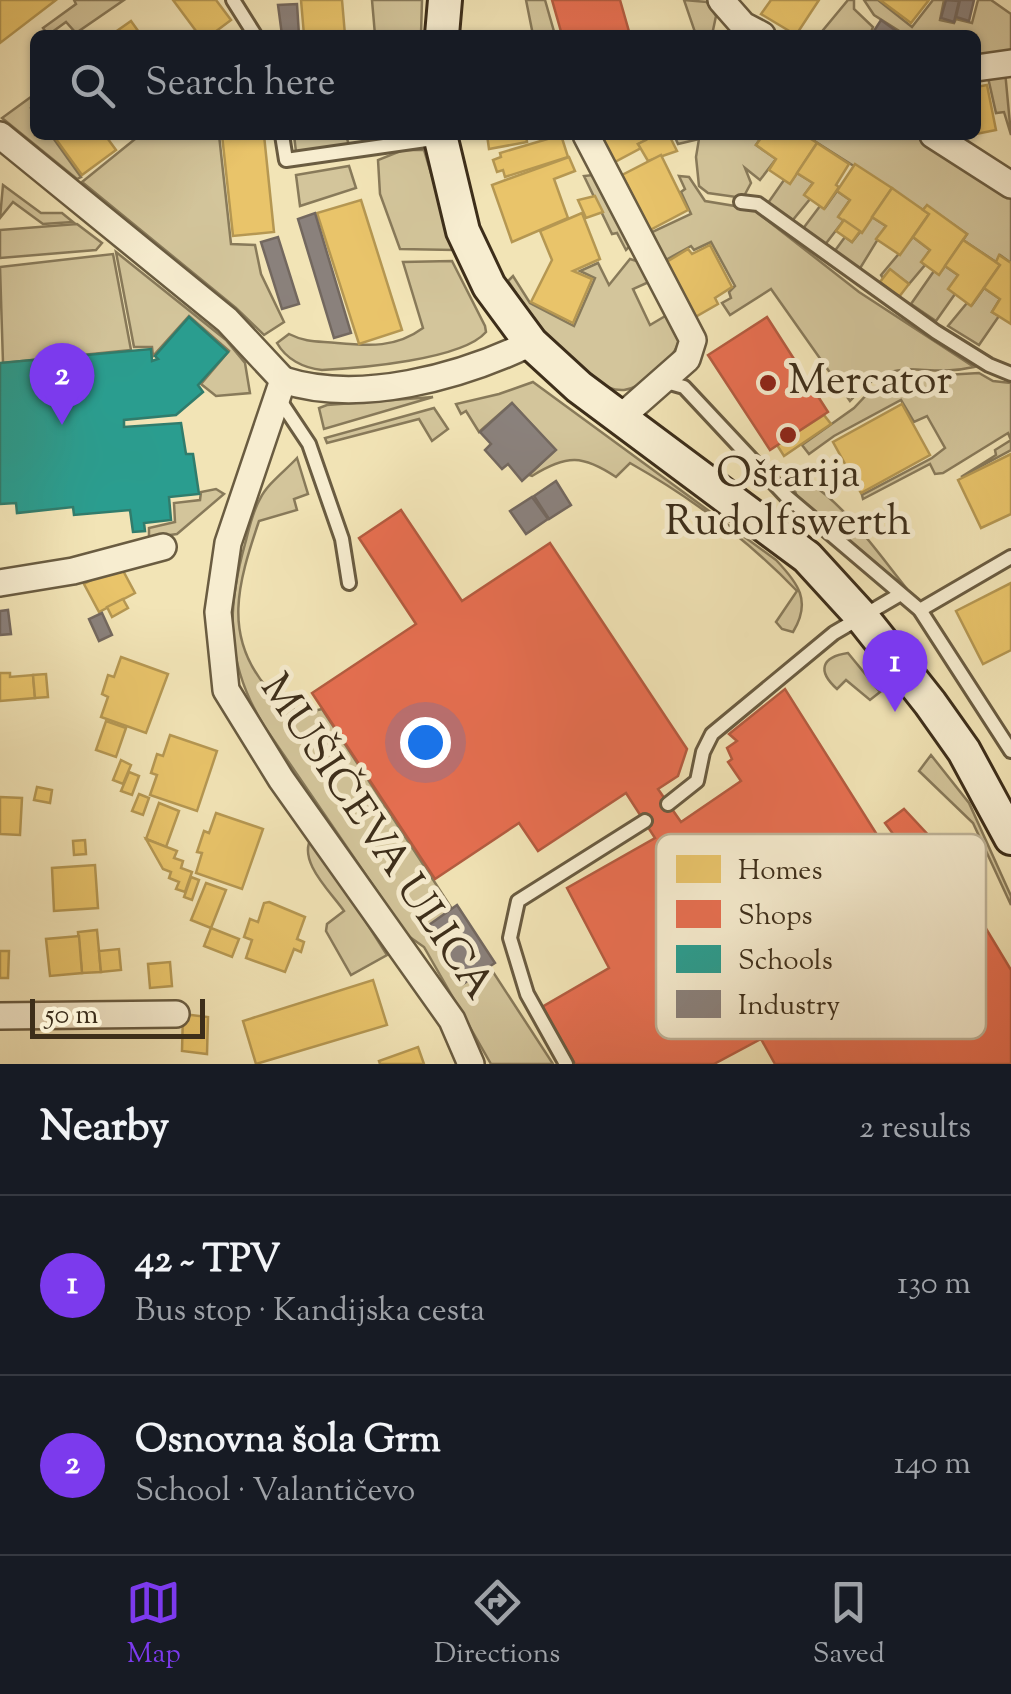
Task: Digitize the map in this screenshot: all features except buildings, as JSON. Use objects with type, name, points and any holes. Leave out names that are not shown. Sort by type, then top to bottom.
[{"type":"main road","points":[[442,30],[444,0]]},
{"type":"main road","points":[[441,140],[463,231],[490,286],[530,344],[620,418],[807,557],[861,616],[964,751],[1011,838]]},
{"type":"street","points":[[722,0],[742,30]]},
{"type":"street","points":[[981,67],[1011,63]]},
{"type":"street","points":[[0,135],[227,320],[281,389],[327,389],[443,378],[530,344]]},
{"type":"street","points":[[589,140],[693,340],[687,358],[620,418]]},
{"type":"street","points":[[942,140],[1011,185]]},
{"type":"street","name":"MUŠIČEVA ULICA","points":[[281,389],[228,542],[218,612],[226,690],[281,779],[452,1020],[471,1064]]},
{"type":"street","points":[[0,583],[74,572],[164,547]]},
{"type":"street","points":[[0,1016],[176,1014]]},
{"type":"lane","points":[[233,0],[252,30]]},
{"type":"lane","points":[[283,140],[286,160],[420,140]]},
{"type":"lane","points":[[742,202],[758,204],[936,332],[1011,374]]},
{"type":"lane","points":[[661,381],[684,387],[786,496],[920,610],[1011,751]]},
{"type":"lane","points":[[281,389],[309,444],[342,539],[350,583]]},
{"type":"lane","points":[[920,610],[1011,557]]},
{"type":"lane","points":[[668,804],[697,780],[712,734],[834,633],[899,595]]},
{"type":"lane","points":[[566,1064],[527,994],[510,938],[518,900],[644,821]]},
{"type":"shaded area","points":[[74,0],[124,0],[80,30],[73,30],[66,22],[55,30],[44,30],[76,4]]},
{"type":"shaded area","points":[[372,0],[422,0],[421,30],[375,30]]},
{"type":"shaded area","points":[[526,0],[545,0],[554,30],[532,30]]},
{"type":"shaded area","points":[[684,0],[707,2],[716,16],[713,30],[694,30]]},
{"type":"shaded area","points":[[848,0],[854,0],[854,9],[873,27],[872,30],[823,30]]},
{"type":"shaded area","points":[[864,0],[878,0],[912,27],[933,0],[944,0],[940,20],[972,23],[978,0],[991,0],[1011,14],[1011,56],[981,61],[981,30],[898,30],[874,15]]},
{"type":"shaded area","points":[[1005,71],[1011,135],[1004,112],[996,113],[987,73]]},
{"type":"shaded area","points":[[30,98],[30,140],[55,140],[81,177],[77,179],[2,118]]},
{"type":"shaded area","points":[[134,140],[220,140],[231,244],[255,245],[261,274],[284,322],[264,335],[82,182]]},
{"type":"shaded area","points":[[295,140],[347,140],[350,149],[296,152]]},
{"type":"shaded area","points":[[699,140],[760,140],[756,145],[776,159],[760,180],[745,168],[751,183],[743,198],[708,193],[699,186]]},
{"type":"shaded area","points":[[813,140],[925,140],[1011,197],[1011,263],[1000,255],[996,262],[963,240],[967,234],[927,206],[923,210]]},
{"type":"shaded area","points":[[403,150],[424,150],[454,250],[400,249],[380,194],[378,160]]},
{"type":"shaded area","points":[[349,166],[356,188],[300,206],[296,175]]},
{"type":"shaded area","points":[[797,173],[813,183],[805,194],[810,199],[792,221],[768,203],[784,180],[790,183]]},
{"type":"shaded area","points":[[593,175],[632,244],[626,250],[617,233],[612,234],[584,176]]},
{"type":"shaded area","points":[[679,176],[689,177],[705,201],[753,209],[859,292],[974,367],[895,371],[866,385],[850,401],[771,289],[730,315],[722,303],[731,298],[729,292],[735,286],[711,242],[694,250],[691,246],[664,261],[650,233],[691,214]]},
{"type":"shaded area","points":[[3,185],[41,213],[62,213],[73,222],[43,224],[13,202],[0,218]]},
{"type":"shaded area","points":[[837,191],[850,200],[839,216],[844,220],[824,246],[802,230]]},
{"type":"shaded area","points":[[872,217],[886,226],[859,270],[834,252],[845,237],[852,242]]},
{"type":"shaded area","points":[[77,224],[102,243],[96,250],[0,258],[0,230]]},
{"type":"shaded area","points":[[913,237],[930,250],[922,262],[925,265],[909,284],[890,270],[883,278],[881,275]]},
{"type":"shaded area","points":[[116,252],[226,340],[245,363],[250,393],[216,396],[201,384],[229,351],[189,316],[153,356],[152,347],[134,347]]},
{"type":"shaded area","points":[[113,254],[131,350],[3,363],[0,267]]},
{"type":"shaded area","points":[[630,259],[643,263],[651,281],[633,289],[650,325],[667,315],[679,340],[664,364],[642,383],[624,390],[608,387],[575,365],[508,281],[513,276],[530,303],[574,326],[595,278],[580,271],[598,263],[609,285]]},
{"type":"shaded area","points":[[452,261],[485,326],[486,332],[474,342],[409,361],[322,370],[296,362],[277,343],[289,334],[313,341],[371,345],[413,335],[423,328],[403,262]]},
{"type":"shaded area","points":[[945,266],[958,275],[955,294],[936,321],[911,304],[934,271],[939,274]]},
{"type":"shaded area","points":[[984,288],[1000,299],[992,312],[999,316],[979,345],[948,326]]},
{"type":"shaded area","points":[[979,373],[993,381],[1011,383],[1011,440],[1008,433],[943,473],[935,474],[930,464],[863,499],[862,495],[945,448],[927,416],[914,422],[901,400],[809,454],[802,445],[892,378]]},
{"type":"shaded area","points":[[533,382],[776,560],[800,593],[801,611],[793,632],[776,622],[797,591],[739,537],[675,490],[630,463],[616,477],[594,464],[575,460],[529,475],[555,450],[512,403],[479,432],[466,411],[461,414],[456,404]]},
{"type":"shaded area","points":[[433,397],[324,429],[319,408],[327,405]]},
{"type":"shaded area","points":[[434,408],[448,429],[432,441],[419,419],[327,443],[325,438]]},
{"type":"shaded area","points":[[1011,440],[1011,450],[961,477],[996,455],[995,450]]},
{"type":"shaded area","points":[[297,458],[308,494],[294,499],[297,510],[259,521],[245,566],[238,608],[244,649],[254,669],[279,700],[299,710],[322,709],[553,1064],[491,1064],[424,947],[407,935],[251,703],[233,637],[239,569],[260,499]]},
{"type":"shaded area","points":[[790,476],[821,491],[838,506],[907,589],[797,497]]},
{"type":"shaded area","points":[[216,489],[224,494],[177,534],[149,538],[149,528],[175,522],[174,503],[200,500],[201,492]]},
{"type":"shaded area","points":[[848,653],[880,692],[870,700],[846,680],[837,689],[826,676],[827,661]]},
{"type":"shaded area","points":[[931,755],[969,803],[983,834],[978,834],[973,823],[919,771]]},
{"type":"shaded area","points":[[312,837],[387,955],[351,975],[326,931],[327,924],[344,911],[312,866],[308,846]]},
{"type":"shaded area","points":[[986,841],[1011,896],[1011,905],[986,851]]},
{"type":"place","name":"Mercator","points":[[768,383]]},
{"type":"place","name":"Osnovna šola Grm","points":[[62,425]]},
{"type":"place","name":"Oštarija Rudolfswerth","points":[[788,435]]},
{"type":"place","name":"42 ~ TPV","points":[[895,712]]}]
